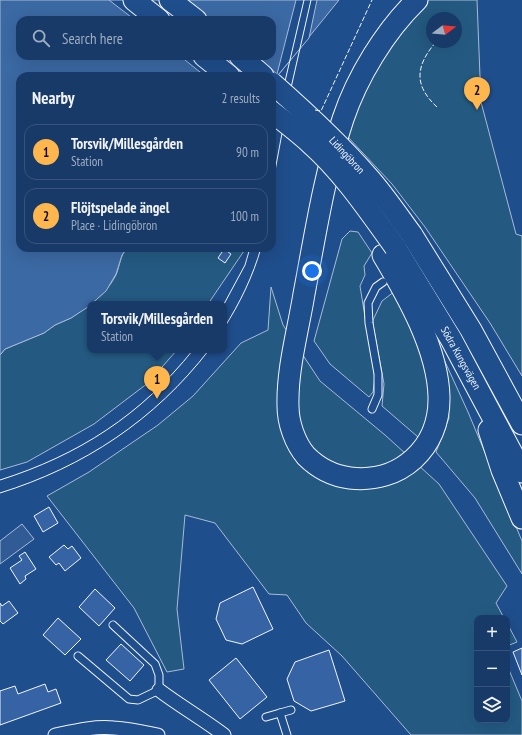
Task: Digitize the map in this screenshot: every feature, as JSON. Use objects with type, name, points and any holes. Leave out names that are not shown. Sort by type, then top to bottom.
[{"type":"main road","points":[[134,0],[154,16]]},
{"type":"main road","points":[[170,0],[191,16]]},
{"type":"main road","points":[[276,118],[330,182],[355,214],[389,251],[402,287],[414,312],[431,356],[437,378],[439,397],[438,416],[432,435],[417,456],[402,469],[383,476],[359,479],[347,477],[335,474],[314,463],[304,454],[298,443],[290,421],[288,406],[291,367],[322,199],[343,119],[357,86],[376,52],[394,25],[418,0]]},
{"type":"main road","points":[[209,60],[224,72]]},
{"type":"main road","points":[[245,60],[259,72]]},
{"type":"main road","name":"Lidingöbron","points":[[276,87],[319,125],[369,178],[412,235]]},
{"type":"main road","name":"Södra Kungsvägen","points":[[412,235],[487,358],[522,424]]},
{"type":"main road","name":"Södra Kungsvägen","points":[[389,251],[435,312],[522,472]]},
{"type":"main road","points":[[487,358],[522,405]]},
{"type":"main road","points":[[470,374],[502,470],[522,518]]},
{"type":"street","points":[[159,690],[224,735]]},
{"type":"street","points":[[55,735],[86,729],[113,728],[158,735]]},
{"type":"lane","points":[[372,409],[378,395],[378,374],[368,323],[368,303],[376,287],[383,282]]},
{"type":"lane","points":[[78,656],[129,699],[138,700],[159,690],[159,675],[155,664],[113,625]]},
{"type":"lane","points":[[266,717],[291,710]]},
{"type":"lane","points":[[280,713],[287,735]]},
{"type":"shaded area","points":[[0,0],[339,0],[276,78],[276,72],[16,72],[16,252],[124,252],[116,274],[106,291],[95,301],[87,301],[87,308],[71,318],[55,325],[44,333],[5,349],[0,355]]},
{"type":"shaded area","points":[[428,0],[477,0],[481,102],[516,234],[522,236],[522,376],[490,323],[425,227],[392,184],[347,136],[361,98],[370,80],[379,63],[401,30]]},
{"type":"shaded area","points":[[350,231],[358,232],[372,253],[364,266],[365,275],[360,286],[375,378],[373,392],[369,397],[330,364],[314,341],[342,239]]},
{"type":"shaded area","points":[[124,252],[243,252],[210,301],[95,301],[105,291],[116,275]]},
{"type":"shaded area","points":[[271,287],[283,325],[320,381],[385,435],[439,484],[507,586],[496,603],[502,615],[474,615],[474,723],[510,723],[510,672],[522,701],[522,735],[411,735],[342,656],[306,623],[287,595],[269,594],[215,523],[185,515],[177,609],[184,669],[167,672],[134,608],[47,496],[89,472],[158,425],[193,396],[241,343],[268,330]]},
{"type":"shaded area","points":[[395,291],[415,336],[429,382],[431,404],[424,427],[418,437],[382,406],[384,384],[373,320],[382,301]]},
{"type":"shaded area","points":[[87,307],[87,353],[174,353],[148,383],[94,424],[27,462],[0,470],[0,355],[5,349],[44,333],[55,325],[71,318]]},
{"type":"shaded area","points":[[436,342],[468,412],[522,541],[522,574],[475,498],[436,452],[449,418],[447,389]]},
{"type":"shaded area","points":[[22,524],[34,539],[0,564],[0,541]]},
{"type":"shaded area","points":[[510,629],[517,642],[510,645]]},
{"type":"pier","points":[[109,0],[185,0],[206,16],[130,16]]},
{"type":"pier","points":[[296,0],[317,0],[309,38],[278,75],[276,75],[276,73],[277,74]]},
{"type":"pier","points":[[185,60],[260,60],[275,72],[200,72]]},
{"type":"building","points":[[222,252],[228,252],[231,254],[225,263],[218,258]]},
{"type":"building","points":[[49,507],[58,523],[43,532],[34,516]]},
{"type":"building","points":[[64,545],[68,549],[72,546],[81,558],[65,571],[59,563],[56,565],[49,557]]},
{"type":"building","points":[[25,552],[36,569],[25,576],[26,579],[20,584],[10,568],[22,560],[19,556]]},
{"type":"building","points":[[253,587],[273,629],[242,644],[226,640],[216,619],[220,603]]},
{"type":"building","points":[[95,589],[115,608],[99,626],[79,607]]},
{"type":"building","points":[[9,601],[18,613],[3,624],[0,621],[0,603],[2,606]]},
{"type":"building","points":[[58,618],[81,639],[65,655],[43,635]]},
{"type":"building","points":[[121,644],[144,665],[130,681],[106,660]]},
{"type":"building","points":[[522,648],[522,675],[513,652]]},
{"type":"building","points":[[329,650],[345,701],[311,711],[294,701],[287,679],[295,662]]},
{"type":"building","points":[[236,658],[267,697],[240,719],[209,680]]},
{"type":"building","points":[[45,684],[48,692],[56,689],[61,703],[0,725],[0,691],[15,686],[18,694]]},
{"type":"tram line","points":[[276,123],[304,0]]},
{"type":"tram line","points":[[276,166],[288,101],[311,0]]},
{"type":"tram line","points":[[226,301],[245,265],[249,252]]},
{"type":"tram line","points":[[227,323],[246,289],[260,252]]},
{"type":"tram line","points":[[0,480],[29,470],[56,458],[107,430],[152,394],[190,353]]},
{"type":"tram line","points":[[0,493],[60,470],[89,455],[116,438],[165,398],[188,375],[206,353]]},
{"type":"fence","points":[[315,110],[321,111],[372,0]]},
{"type":"fence","points":[[431,48],[424,59],[420,75],[424,91],[437,107]]},
{"type":"place","name":"Flöjtspelade ängel","points":[[477,110]]},
{"type":"place","name":"Torsvik/Millesgården","points":[[157,399]]}]
